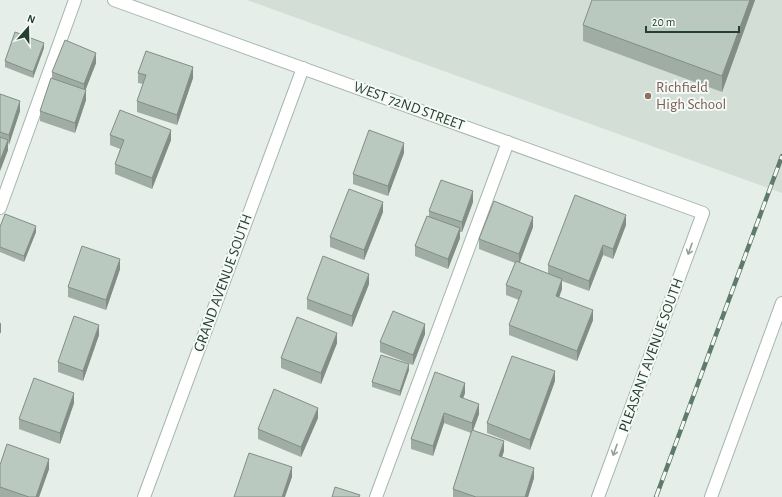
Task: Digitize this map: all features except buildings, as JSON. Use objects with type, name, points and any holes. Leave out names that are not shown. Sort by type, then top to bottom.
[{"type":"street","points":[[0,208],[75,0]]},
{"type":"street","name":"WEST 72ND STREET","points":[[114,0],[703,213]]},
{"type":"street","name":"GRAND AVENUE SOUTH","points":[[144,497],[303,68]]},
{"type":"street","points":[[376,497],[508,142]]},
{"type":"street","name":"PLEASANT AVENUE SOUTH","points":[[598,497],[703,213]]},
{"type":"street","points":[[711,497],[782,303]]},
{"type":"shaded area","name":"Richfield High School","points":[[247,0],[782,0],[782,193]]},
{"type":"railway","points":[[656,497],[782,156]]},
{"type":"place","name":"Richfield High School","points":[[648,96]]}]
